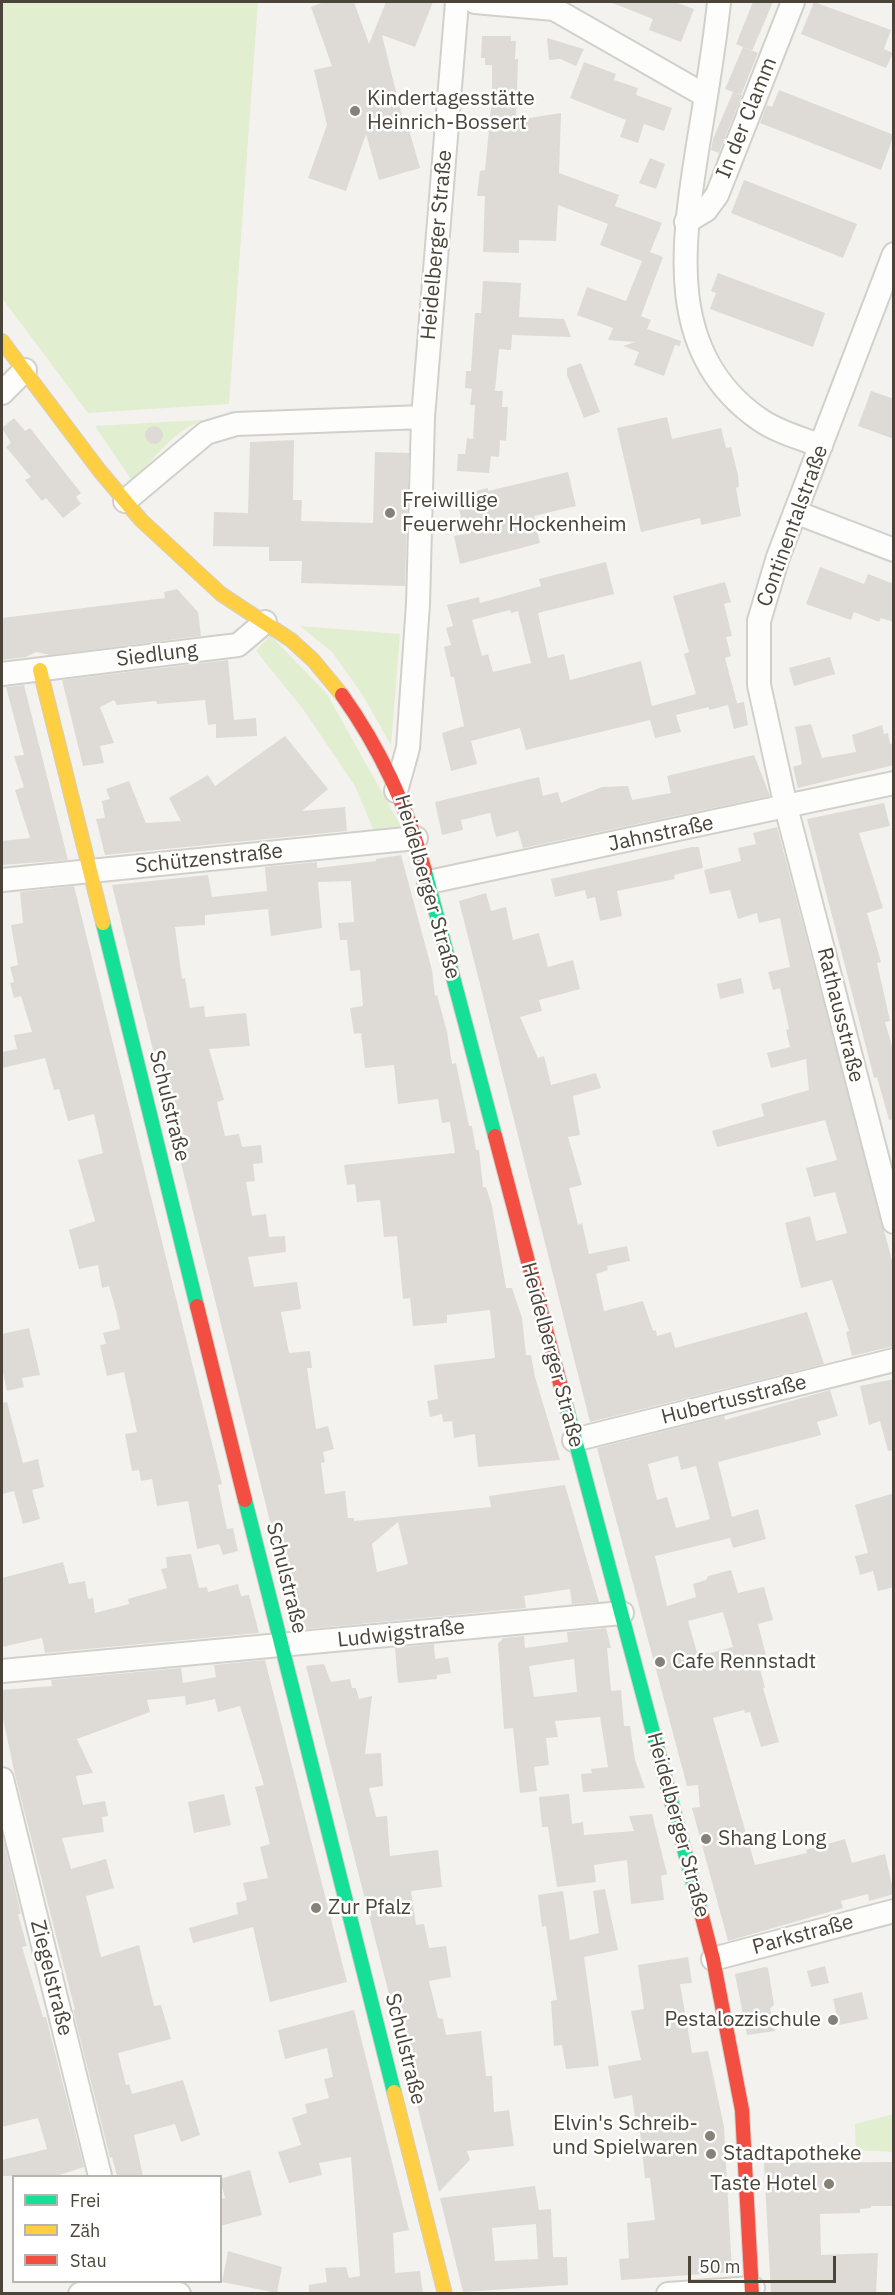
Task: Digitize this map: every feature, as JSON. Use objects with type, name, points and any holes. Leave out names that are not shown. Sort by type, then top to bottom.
[{"type":"street","name":"Heidelberger Straße","points":[[457,2],[423,417],[418,604],[408,748],[396,791],[416,838],[429,882],[574,1440],[622,1612],[713,1959],[741,2110],[752,2291]]},
{"type":"street","points":[[475,2],[554,9],[706,96]]},
{"type":"street","name":"In der Clamm","points":[[718,2],[686,222],[684,262],[689,310],[703,353],[714,374],[734,398],[760,420],[821,447]]},
{"type":"street","name":"In der Clamm","points":[[686,222],[706,210],[717,195],[793,2]]},
{"type":"street","name":"Continentalstraße","points":[[786,807],[759,685],[759,621],[778,557],[894,254]]},
{"type":"street","points":[[2,340],[125,501],[164,543],[230,601],[291,640],[321,668],[349,703],[396,791]]},
{"type":"street","points":[[2,393],[25,370]]},
{"type":"street","points":[[125,501],[206,433],[237,424],[423,417]]},
{"type":"street","points":[[795,512],[894,550]]},
{"type":"street","name":"Siedlung","points":[[2,674],[238,645],[265,622]]},
{"type":"street","points":[[40,669],[89,871]]},
{"type":"street","name":"Jahnstraße","points":[[429,882],[894,783]]},
{"type":"street","name":"Rathausstraße","points":[[786,807],[894,1222]]},
{"type":"street","name":"Schützenstraße","points":[[2,880],[416,838]]},
{"type":"street","name":"Schulstraße","points":[[89,871],[445,2294]]},
{"type":"street","name":"Hubertusstraße","points":[[574,1440],[894,1360]]},
{"type":"street","name":"Ludwigstraße","points":[[2,1671],[622,1612]]},
{"type":"street","name":"Ziegelstraße","points":[[2,1779],[100,2175]]},
{"type":"street","name":"Parkstraße","points":[[713,1959],[894,1911]]},
{"type":"street","points":[[80,2294],[126,2284],[179,2294]]},
{"type":"street","points":[[668,2294],[752,2291]]},
{"type":"green space","points":[[2,2],[258,2],[229,404],[88,413],[2,298]]},
{"type":"green space","points":[[203,420],[173,438],[133,482],[95,426]]},
{"type":"green space","points":[[300,626],[400,634],[391,745],[362,694],[332,652]]},
{"type":"green space","points":[[270,635],[327,694],[403,830],[375,834],[355,786],[303,709],[256,651]]},
{"type":"green space","points":[[893,2114],[893,2152],[856,2150],[855,2124]]},
{"type":"building","points":[[324,2],[354,2],[369,44],[386,2],[433,2],[415,47],[382,35],[404,124],[407,123],[420,168],[379,180],[366,134],[346,191],[308,178],[327,125],[314,70],[332,66],[311,7]]},
{"type":"building","points":[[610,2],[675,2],[694,9],[681,42],[649,30],[653,19]]},
{"type":"building","points":[[753,2],[773,2],[752,51],[736,44]]},
{"type":"building","points":[[814,2],[891,30],[884,49],[893,53],[886,68],[801,34]]},
{"type":"building","points":[[482,36],[511,36],[511,41],[516,41],[515,59],[518,59],[516,120],[561,113],[559,173],[619,195],[615,206],[662,223],[650,252],[663,257],[641,316],[651,320],[647,329],[681,341],[680,346],[675,345],[664,376],[634,365],[639,352],[623,346],[635,342],[608,340],[613,328],[577,315],[587,287],[626,301],[642,261],[600,245],[608,224],[558,205],[556,241],[519,240],[519,253],[483,252],[485,196],[477,196],[480,171],[485,170],[492,98],[492,65],[485,65],[485,58],[481,58]]},
{"type":"building","points":[[547,38],[584,49],[576,66],[560,59],[549,60]]},
{"type":"building","points":[[743,47],[758,53],[741,95],[725,89]]},
{"type":"building","points":[[584,62],[616,74],[614,80],[638,88],[636,95],[672,108],[664,131],[644,124],[638,143],[620,137],[626,120],[570,98]]},
{"type":"building","points":[[779,90],[894,135],[881,170],[760,123],[767,105],[772,107]]},
{"type":"building","points":[[733,92],[742,95],[719,153],[711,150],[713,139]]},
{"type":"building","points":[[650,158],[665,164],[656,189],[639,183]]},
{"type":"building","points":[[744,180],[857,224],[843,258],[731,213]]},
{"type":"building","points":[[718,273],[825,313],[813,347],[710,309],[716,293],[711,291]]},
{"type":"building","points":[[483,281],[521,283],[519,317],[564,319],[571,337],[512,335],[511,350],[499,349],[495,391],[503,391],[502,407],[508,407],[506,441],[500,440],[499,457],[491,456],[489,473],[457,471],[458,454],[465,454],[467,438],[473,439],[475,405],[470,405],[472,389],[465,388],[466,371],[471,371],[475,313],[481,313]]},
{"type":"building","points":[[581,363],[600,412],[584,418],[567,375],[567,368]]},
{"type":"building","points":[[871,391],[894,399],[894,439],[858,426]]},
{"type":"building","points":[[667,417],[672,439],[721,428],[726,448],[731,447],[738,475],[739,487],[736,488],[741,516],[701,525],[700,518],[641,532],[617,428]]},
{"type":"building","points":[[14,418],[25,431],[30,428],[81,493],[76,497],[81,504],[63,518],[46,498],[42,501],[25,480],[31,477],[6,447],[11,443],[2,428]]},
{"type":"building","points":[[150,426],[158,426],[163,431],[161,442],[150,444],[145,439],[145,431]]},
{"type":"building","name":"Freiwillige Feuerwehr Hockenheim","points":[[294,440],[293,500],[302,500],[301,521],[373,523],[375,452],[409,453],[405,586],[301,583],[302,561],[269,561],[269,547],[213,546],[214,512],[248,513],[250,442]]},
{"type":"building","points":[[568,472],[576,506],[534,516],[540,543],[460,564],[454,536],[465,534],[456,496],[488,488],[488,491]]},
{"type":"building","points":[[606,562],[614,594],[538,613],[548,658],[564,654],[570,680],[641,661],[652,706],[696,694],[684,654],[689,652],[673,596],[725,582],[731,602],[724,604],[732,636],[726,637],[731,656],[725,658],[737,703],[733,704],[744,702],[748,725],[734,729],[728,705],[709,710],[709,707],[676,715],[681,732],[655,738],[650,720],[526,750],[520,728],[471,741],[477,764],[451,771],[442,733],[464,726],[454,677],[451,677],[444,647],[451,645],[446,628],[453,626],[447,605],[479,597],[480,603],[541,586],[539,579]],"holes":[[[510,610],[511,613],[518,611],[531,663],[493,672],[488,654],[482,656],[472,620]]]},
{"type":"building","points":[[820,567],[864,584],[868,574],[894,584],[894,622],[881,618],[879,622],[854,612],[851,620],[806,604]]},
{"type":"building","points":[[177,589],[198,612],[201,636],[50,655],[36,652],[26,657],[2,660],[2,618],[165,598],[164,592]]},
{"type":"building","points":[[830,657],[835,674],[794,686],[789,668]]},
{"type":"building","points":[[228,660],[234,720],[256,718],[257,736],[216,738],[216,724],[208,725],[205,700],[117,705],[114,700],[100,707],[114,743],[100,746],[104,763],[83,766],[62,680]]},
{"type":"building","points":[[24,685],[68,860],[2,865],[2,841],[30,838],[15,790],[24,787],[14,756],[24,755],[6,687]]},
{"type":"building","points":[[811,724],[822,758],[856,752],[852,735],[882,725],[884,734],[888,733],[890,744],[894,743],[894,765],[798,788],[793,767],[802,764],[795,727]]},
{"type":"building","points":[[285,736],[328,789],[302,811],[345,807],[347,831],[105,855],[96,819],[105,818],[102,801],[110,799],[106,789],[129,781],[146,823],[181,821],[169,798],[208,775],[215,786]]},
{"type":"building","points":[[754,755],[770,796],[523,848],[518,831],[496,837],[490,813],[461,820],[463,830],[442,835],[435,802],[539,777],[543,796],[558,792],[561,803],[602,787],[628,786],[632,800],[671,793],[667,776]]},
{"type":"building","points":[[884,803],[890,826],[859,833],[883,908],[867,913],[881,962],[877,963],[890,1021],[885,1022],[894,1053],[894,1119],[889,1120],[877,1077],[874,1078],[807,819]]},
{"type":"building","points":[[777,827],[894,1268],[894,1346],[852,1356],[846,1332],[849,1331],[832,1280],[801,1288],[785,1223],[810,1216],[816,1241],[847,1233],[835,1192],[814,1197],[806,1168],[837,1160],[825,1120],[717,1147],[712,1131],[764,1116],[761,1104],[809,1090],[806,1059],[771,1068],[767,1053],[790,1047],[786,1030],[789,1029],[780,988],[773,990],[768,972],[790,967],[780,918],[759,923],[757,913],[738,919],[730,890],[710,894],[704,870],[741,861],[738,848],[756,844],[753,833]]},
{"type":"building","points":[[699,847],[703,868],[674,875],[675,879],[617,891],[622,916],[600,921],[595,897],[587,899],[585,890],[555,897],[551,879]]},
{"type":"building","points":[[401,855],[432,970],[435,996],[437,995],[447,1032],[452,1064],[456,1063],[469,1126],[472,1126],[476,1150],[479,1150],[483,1187],[486,1187],[492,1206],[506,1288],[512,1288],[522,1318],[526,1355],[531,1355],[535,1377],[560,1460],[478,1467],[475,1434],[454,1438],[452,1421],[443,1422],[442,1414],[430,1417],[427,1401],[438,1399],[434,1365],[495,1358],[490,1310],[447,1315],[447,1323],[413,1326],[410,1298],[403,1299],[397,1236],[384,1237],[380,1200],[357,1202],[355,1184],[347,1185],[344,1165],[455,1153],[450,1122],[442,1123],[438,1099],[398,1104],[394,1065],[365,1068],[361,1033],[354,1034],[350,1008],[363,1006],[360,970],[350,971],[347,940],[340,940],[338,923],[354,922],[351,881],[318,882],[322,928],[271,936],[268,909],[205,915],[205,925],[175,927],[182,979],[185,978],[190,1008],[204,1006],[205,1017],[246,1013],[250,1046],[209,1049],[224,1100],[217,1102],[225,1136],[239,1134],[242,1147],[261,1145],[263,1163],[253,1164],[255,1181],[246,1182],[252,1216],[266,1214],[269,1237],[285,1236],[286,1252],[248,1257],[254,1287],[297,1282],[301,1309],[281,1312],[289,1353],[310,1351],[312,1368],[307,1368],[316,1429],[328,1426],[334,1449],[323,1452],[325,1462],[321,1463],[325,1494],[345,1491],[348,1518],[354,1518],[354,1521],[491,1507],[489,1496],[565,1485],[599,1602],[572,1604],[570,1589],[524,1596],[526,1608],[297,1630],[286,1573],[283,1574],[112,885],[208,875],[212,897],[267,891],[265,867],[317,862],[317,868],[376,861],[376,859]],"holes":[[[398,1522],[408,1564],[377,1572],[372,1544]]]},
{"type":"building","points":[[74,886],[222,1484],[218,1485],[227,1529],[233,1528],[238,1551],[223,1555],[219,1544],[197,1549],[188,1501],[157,1506],[152,1479],[141,1481],[139,1470],[132,1471],[125,1434],[137,1432],[124,1372],[107,1376],[100,1345],[106,1344],[103,1333],[120,1329],[116,1311],[109,1286],[102,1288],[98,1265],[79,1269],[69,1230],[95,1221],[78,1160],[103,1153],[94,1114],[68,1121],[59,1089],[54,1090],[45,1058],[2,1068],[2,1052],[17,1049],[14,1035],[32,1032],[21,996],[14,998],[10,983],[14,982],[10,967],[18,965],[11,925],[23,923],[20,892]]},
{"type":"building","points":[[486,893],[491,911],[506,907],[513,940],[539,933],[548,967],[573,960],[580,989],[539,1000],[542,1011],[520,1017],[538,1058],[544,1056],[551,1085],[596,1073],[601,1088],[573,1096],[580,1135],[568,1137],[582,1185],[569,1188],[578,1225],[582,1223],[589,1254],[627,1246],[630,1261],[607,1266],[608,1270],[596,1274],[604,1311],[643,1301],[653,1331],[656,1330],[657,1336],[671,1332],[675,1348],[807,1312],[824,1364],[590,1422],[459,901]]},
{"type":"building","points":[[741,978],[744,993],[720,999],[717,984]]},
{"type":"building","points":[[29,1328],[40,1375],[22,1378],[24,1387],[7,1391],[2,1368],[2,1334]]},
{"type":"building","points":[[894,1379],[894,1450],[888,1451],[880,1421],[869,1425],[860,1386]]},
{"type":"building","points":[[830,1390],[838,1416],[817,1422],[821,1435],[718,1462],[732,1517],[758,1509],[766,1539],[733,1548],[730,1538],[655,1556],[667,1606],[696,1597],[693,1584],[706,1580],[708,1576],[731,1570],[738,1593],[764,1587],[773,1620],[758,1624],[768,1663],[759,1665],[765,1688],[763,1688],[779,1742],[761,1747],[750,1712],[745,1713],[744,1710],[713,1718],[755,1865],[807,1853],[806,1850],[845,1839],[852,1863],[885,1854],[894,1894],[869,1901],[868,1894],[841,1901],[843,1908],[728,1941],[692,1808],[700,1807],[698,1785],[687,1786],[597,1448],[724,1416],[725,1420]],"holes":[[[678,1456],[681,1470],[696,1466],[710,1519],[676,1528],[667,1497],[657,1500],[648,1464]],[[723,1612],[733,1647],[698,1656],[688,1621]]]},
{"type":"building","points":[[7,1402],[23,1463],[38,1459],[44,1487],[32,1490],[40,1519],[23,1524],[14,1491],[2,1494],[2,1403]]},
{"type":"building","points":[[894,1493],[894,1587],[878,1591],[873,1571],[860,1575],[855,1556],[868,1553],[855,1505]]},
{"type":"building","points":[[191,1554],[199,1588],[207,1587],[208,1592],[238,1584],[241,1596],[249,1595],[259,1633],[45,1653],[42,1638],[2,1647],[2,1578],[63,1562],[69,1584],[85,1581],[88,1599],[93,1598],[95,1613],[129,1604],[128,1599],[167,1588],[161,1569],[167,1568],[166,1557]]},
{"type":"building","points":[[606,1628],[611,1648],[607,1648],[611,1691],[621,1690],[624,1726],[630,1726],[635,1760],[645,1788],[583,1792],[581,1774],[592,1773],[591,1769],[608,1767],[600,1717],[555,1721],[558,1737],[546,1738],[549,1765],[534,1767],[537,1791],[520,1793],[513,1728],[504,1729],[498,1644],[503,1638],[524,1636],[525,1648],[568,1642],[567,1632]],"holes":[[[574,1659],[577,1692],[534,1697],[529,1666]]]},
{"type":"building","points":[[434,1644],[435,1659],[448,1657],[451,1673],[437,1675],[437,1679],[398,1683],[395,1648]]},
{"type":"building","points":[[265,1660],[347,1982],[270,2002],[253,1927],[193,1943],[189,1928],[238,1914],[236,1903],[247,1900],[243,1883],[268,1878],[260,1847],[270,1844],[255,1787],[264,1785],[240,1706],[218,1712],[215,1699],[186,1705],[185,1696],[147,1700],[150,1712],[77,1739],[93,1773],[76,1776],[83,1805],[105,1801],[108,1816],[102,1817],[104,1832],[62,1838],[71,1869],[106,1859],[114,1888],[86,1896],[101,1957],[139,1945],[154,2006],[161,2005],[171,2039],[118,2053],[126,2085],[129,2084],[132,2094],[183,2080],[200,2135],[181,2142],[175,2124],[134,2135],[143,2175],[117,2175],[112,2157],[110,2158],[15,1775],[2,1714],[2,1690],[52,1686],[51,1680],[181,1668],[183,1683],[216,1677],[214,1665]]},
{"type":"building","points":[[324,1664],[331,1682],[350,1679],[352,1688],[356,1688],[359,1699],[372,1696],[365,1754],[381,1753],[383,1786],[369,1788],[376,1817],[387,1816],[390,1856],[438,1850],[442,1887],[411,1891],[416,1925],[424,1924],[429,1948],[446,1946],[451,1977],[429,1981],[438,2018],[443,2019],[446,2035],[481,2031],[486,2076],[492,2076],[494,2112],[509,2110],[514,2146],[467,2151],[470,2160],[439,2192],[306,1666]]},
{"type":"building","points":[[224,1794],[231,1825],[194,1833],[188,1802]]},
{"type":"building","points":[[569,1794],[572,1824],[583,1822],[584,1835],[634,1831],[629,1816],[652,1814],[667,1874],[661,1876],[664,1900],[631,1904],[627,1860],[594,1865],[596,1882],[557,1887],[548,1827],[542,1827],[539,1797]]},
{"type":"building","points":[[2,1833],[21,1914],[18,1914],[27,1946],[22,1947],[43,2017],[46,2017],[84,2167],[59,2175],[2,2176],[2,2160],[47,2149],[38,2118],[2,2127]]},
{"type":"building","points":[[605,1889],[618,1950],[584,1957],[599,2066],[566,2069],[562,2045],[554,2046],[551,2001],[557,2000],[546,1926],[542,1927],[538,1895],[563,1891],[570,1940],[599,1933],[593,1891]]},
{"type":"building","points":[[688,1957],[692,1983],[680,1984],[692,2053],[708,2051],[724,2127],[732,2272],[621,2280],[619,2259],[629,2258],[627,2223],[655,2220],[650,2178],[645,2178],[640,2132],[637,2133],[632,2095],[614,2099],[608,2066],[641,2060],[631,2011],[644,2009],[638,1965]]},
{"type":"building","points":[[825,1966],[829,1983],[811,1987],[807,1971]]},
{"type":"building","points":[[768,1968],[774,2005],[770,2008],[775,2031],[747,2035],[735,1974]]},
{"type":"building","points":[[862,1992],[868,2019],[839,2025],[833,1999]]},
{"type":"building","points":[[354,2010],[409,2230],[393,2233],[395,2273],[420,2271],[423,2294],[309,2294],[309,2285],[327,2282],[325,2268],[346,2267],[349,2278],[360,2276],[351,2157],[319,2163],[322,2175],[289,2183],[278,2152],[301,2145],[292,2118],[307,2113],[305,2104],[329,2098],[324,2079],[333,2077],[327,2048],[285,2059],[278,2030]]},
{"type":"building","points":[[894,2162],[894,2206],[871,2206],[871,2208],[860,2209],[860,2213],[820,2214],[821,2255],[878,2253],[876,2294],[771,2294],[764,2163]]},
{"type":"building","points":[[250,2170],[262,2215],[222,2225],[222,2199],[225,2198],[222,2178]]},
{"type":"building","points":[[535,2186],[539,2210],[551,2209],[553,2257],[567,2257],[568,2285],[463,2292],[440,2198]],"holes":[[[536,2224],[538,2259],[495,2261],[492,2228]]]},
{"type":"building","points":[[228,2251],[282,2267],[277,2293],[222,2282]]},
{"type":"traffic: fast","points":[[425,871],[495,1136]]},
{"type":"traffic: fast","points":[[103,923],[197,1306]]},
{"type":"traffic: fast","points":[[561,1387],[700,1909]]},
{"type":"traffic: fast","points":[[245,1500],[394,2092]]},
{"type":"traffic: slow","points":[[2,341],[99,470],[141,520],[221,594],[291,640],[313,660],[342,695]]},
{"type":"traffic: slow","points":[[40,670],[103,923]]},
{"type":"traffic: slow","points":[[394,2092],[445,2294]]},
{"type":"traffic: jam","points":[[342,695],[391,779],[410,825],[425,871]]},
{"type":"traffic: jam","points":[[495,1136],[561,1387]]},
{"type":"traffic: jam","points":[[197,1306],[245,1500]]},
{"type":"traffic: jam","points":[[700,1909],[713,1959],[742,2110],[752,2294]]},
{"type":"place","name":"Kindertagesstätte Heinrich-Bossert","points":[[355,111]]},
{"type":"place","name":"Freiwillige Feuerwehr Hockenheim","points":[[390,513]]},
{"type":"place","name":"Cafe Rennstadt","points":[[660,1662]]},
{"type":"place","name":"Shang Long","points":[[706,1839]]},
{"type":"place","name":"Zur Pfalz","points":[[316,1908]]},
{"type":"place","name":"Pestalozzischule","points":[[833,2020]]},
{"type":"place","name":"Elvin's Schreib- und Spielwaren","points":[[710,2136]]},
{"type":"place","name":"Stadtapotheke","points":[[711,2154]]},
{"type":"place","name":"Taste Hotel","points":[[829,2184]]}]
